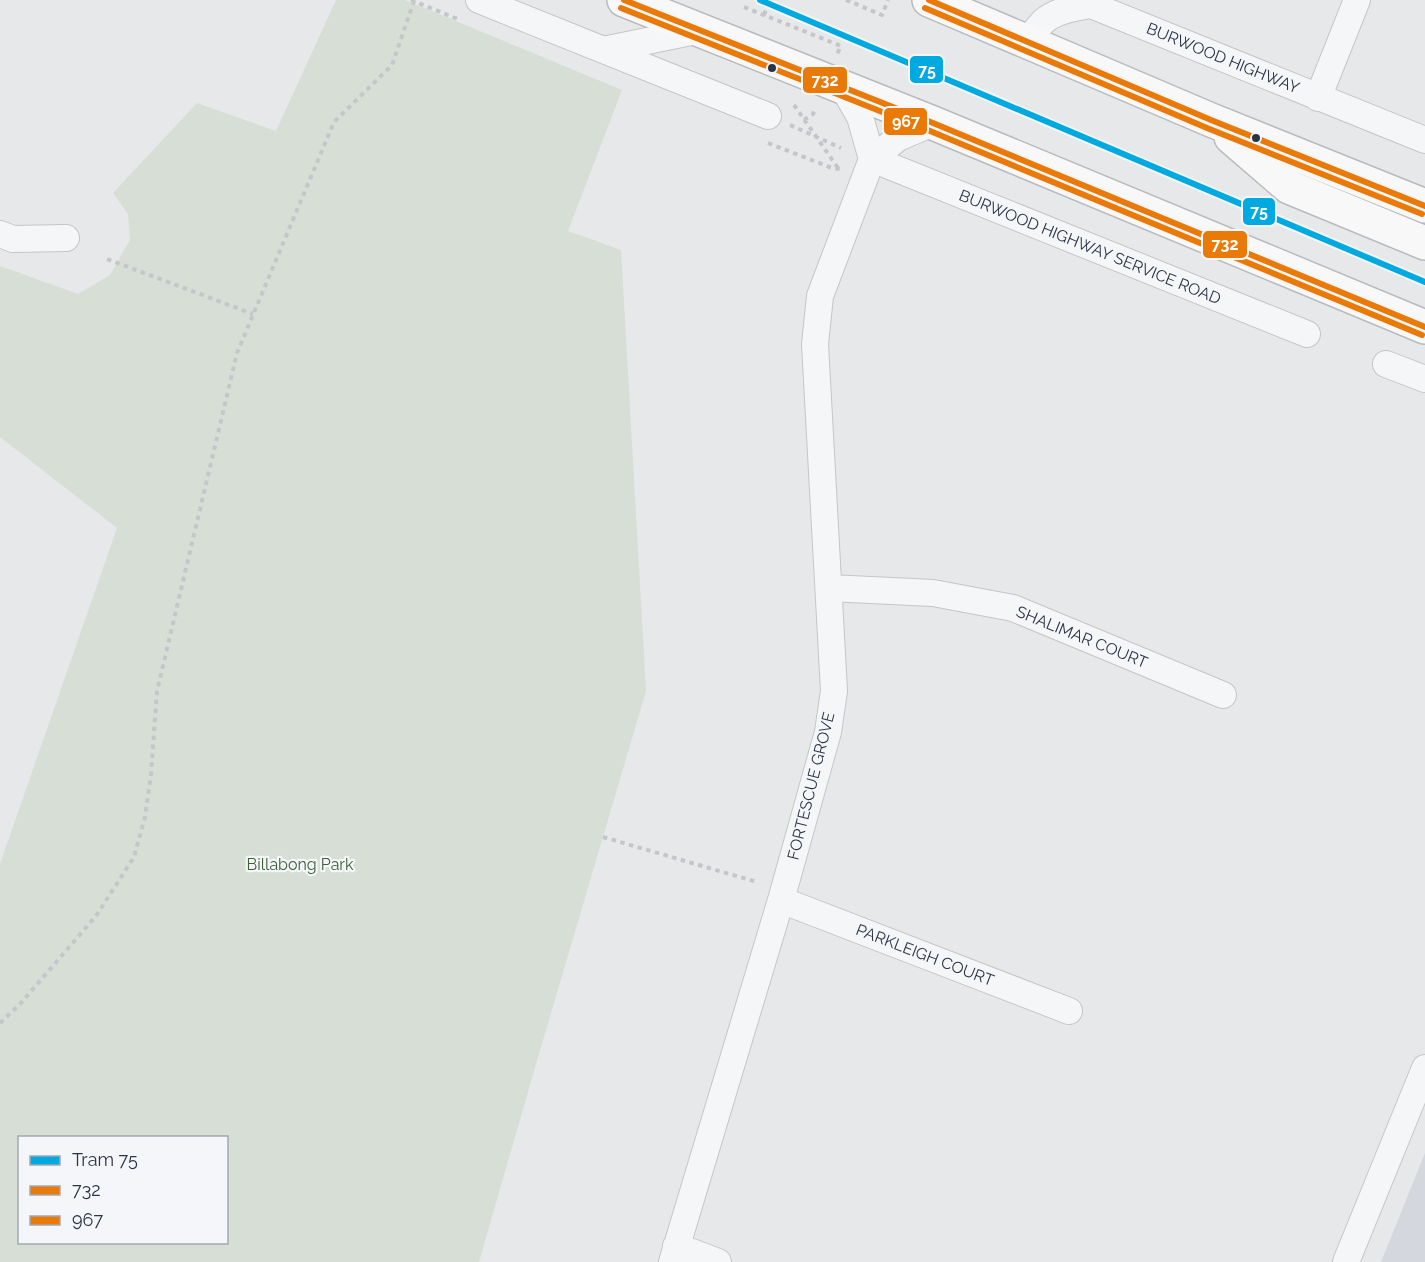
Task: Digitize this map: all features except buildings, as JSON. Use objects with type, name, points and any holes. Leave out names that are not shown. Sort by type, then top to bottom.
[{"type":"highway","points":[[624,0],[933,123],[1425,327]]},
{"type":"highway","points":[[929,0],[1211,120],[1425,206]]},
{"type":"highway","points":[[1211,120],[1289,187],[1425,243]]},
{"type":"street","points":[[479,0],[768,116]]},
{"type":"street","points":[[1318,98],[1357,0]]},
{"type":"street","name":"BURWOOD HIGHWAY","points":[[1027,41],[1044,21],[1054,14],[1091,5],[1425,140]]},
{"type":"street","points":[[603,50],[701,30]]},
{"type":"street","points":[[843,87],[860,117],[873,159]]},
{"type":"street","name":"FORTESCUE GROVE","points":[[674,1254],[782,900],[828,732],[834,691],[814,344],[820,296],[873,159],[898,138],[933,123]]},
{"type":"street","name":"BURWOOD HIGHWAY SERVICE ROAD","points":[[873,159],[1307,334]]},
{"type":"street","points":[[0,234],[13,239],[66,238]]},
{"type":"street","points":[[1386,364],[1425,379]]},
{"type":"street","name":"SHALIMAR COURT","points":[[829,588],[933,593],[1013,608],[1222,695]]},
{"type":"street","name":"PARKLEIGH COURT","points":[[782,900],[1069,1011]]},
{"type":"street","points":[[1346,1262],[1425,1068]]},
{"type":"street","points":[[674,1254],[718,1262]]},
{"type":"path","points":[[764,15],[770,0]]},
{"type":"path","points":[[846,0],[882,15],[888,0]]},
{"type":"path","points":[[0,1023],[20,1004],[96,916],[134,857],[145,817],[158,691],[237,353],[334,122],[392,65],[414,1]]},
{"type":"path","points":[[744,7],[841,46]]},
{"type":"path","points":[[793,104],[838,169]]},
{"type":"path","points":[[768,116],[853,153],[873,159]]},
{"type":"path","points":[[107,259],[253,314]]},
{"type":"path","points":[[603,837],[757,882]]},
{"type":"shaded area","points":[[1425,1153],[1425,1262],[1381,1262]]},
{"type":"green space","name":"Billabong Park","points":[[336,0],[405,0],[622,90],[568,231],[621,250],[646,691],[479,1262],[0,1262],[0,864],[117,528],[0,437],[0,266],[78,294],[110,275],[130,240],[128,214],[113,193],[197,103],[276,131]]},
{"type":"tram line","name":"75","points":[[760,0],[1425,282]]},
{"type":"transit line","name":"732","points":[[624,0],[933,123],[1425,327]]},
{"type":"transit line","name":"732","points":[[929,0],[1211,120],[1425,206]]},
{"type":"transit line","name":"967","points":[[621,8],[930,131],[1422,335]]},
{"type":"transit line","name":"967","points":[[925,8],[1207,128],[1422,214]]}]
